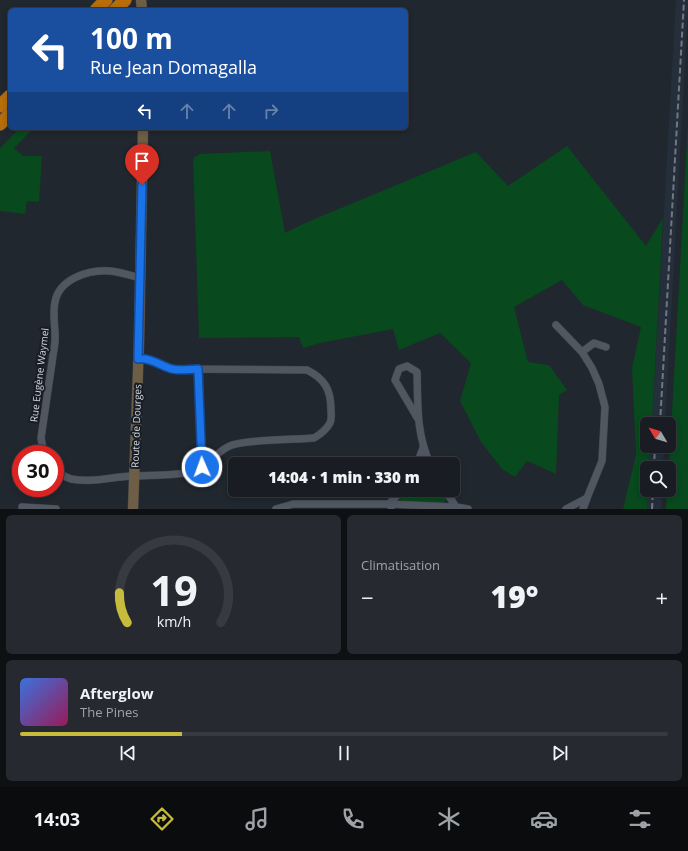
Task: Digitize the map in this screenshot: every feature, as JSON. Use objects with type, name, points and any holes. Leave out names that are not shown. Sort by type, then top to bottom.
[{"type":"highway","points":[[98,8],[106,0]]},
{"type":"highway","points":[[117,8],[125,0]]},
{"type":"highway","points":[[0,106],[8,98]]},
{"type":"highway","points":[[0,124],[8,116]]},
{"type":"main road","name":"Route de Dourges","points":[[133,509],[139,343],[143,130]]},
{"type":"street","name":"Rue Eugène Waymel","points":[[42,445],[41,438],[55,342],[56,330],[54,305],[59,291],[74,278],[95,272],[108,271],[123,273],[140,278]]},
{"type":"street","points":[[556,325],[582,352],[592,368],[599,384],[604,407],[602,461],[583,509]]},
{"type":"street","points":[[582,352],[594,343],[606,347]]},
{"type":"street","points":[[64,476],[86,480],[190,473],[202,467],[223,449],[231,446],[244,442],[314,438],[324,431],[331,421],[331,401],[327,387],[317,375],[307,370],[174,369],[150,360],[138,359]]},
{"type":"street","points":[[418,419],[394,380],[400,369],[407,366],[417,372],[418,419],[423,448],[427,457]]},
{"type":"street","points":[[198,369],[202,467]]},
{"type":"street","points":[[420,457],[423,448]]},
{"type":"street","points":[[390,507],[397,497]]},
{"type":"street","points":[[450,497],[456,507]]},
{"type":"street","points":[[566,509],[587,498]]},
{"type":"street","points":[[276,509],[293,504],[390,507],[456,507],[468,509]]},
{"type":"street","points":[[22,508],[56,509]]},
{"type":"shaded area","points":[[676,0],[688,0],[665,417],[652,417]]},
{"type":"shaded area","points":[[650,453],[664,453],[663,461],[649,461]]},
{"type":"shaded area","points":[[648,497],[662,497],[661,509],[647,509]]},
{"type":"green space","points":[[688,123],[688,509],[666,509],[667,497],[676,497],[676,461],[669,461],[670,453],[676,453],[676,417],[672,417]]},
{"type":"green space","points":[[18,130],[32,130],[14,148],[23,156],[42,156],[39,202],[27,201],[25,214],[0,211],[0,148]]},
{"type":"green space","points":[[567,146],[646,246],[663,218],[652,417],[640,417],[640,453],[650,453],[649,461],[640,461],[640,497],[648,497],[647,509],[623,509],[636,455],[632,368],[641,327],[583,305],[562,280],[514,307],[528,362],[549,365],[567,390],[559,395],[556,474],[527,461],[515,477],[502,469],[481,442],[460,401],[471,363],[440,333],[399,350],[393,329],[320,343],[303,348],[299,337],[199,338],[193,158],[200,154],[270,151],[285,233],[305,223],[476,152],[508,186]]},
{"type":"green space","points":[[401,497],[448,498],[444,502],[403,502],[400,499]]},
{"type":"railway","points":[[660,417],[684,0]]},
{"type":"railway","points":[[654,461],[655,453]]},
{"type":"railway","points":[[652,509],[653,497]]},
{"type":"route","points":[[142,185],[138,359],[150,360],[174,369],[198,369],[202,467]]}]
